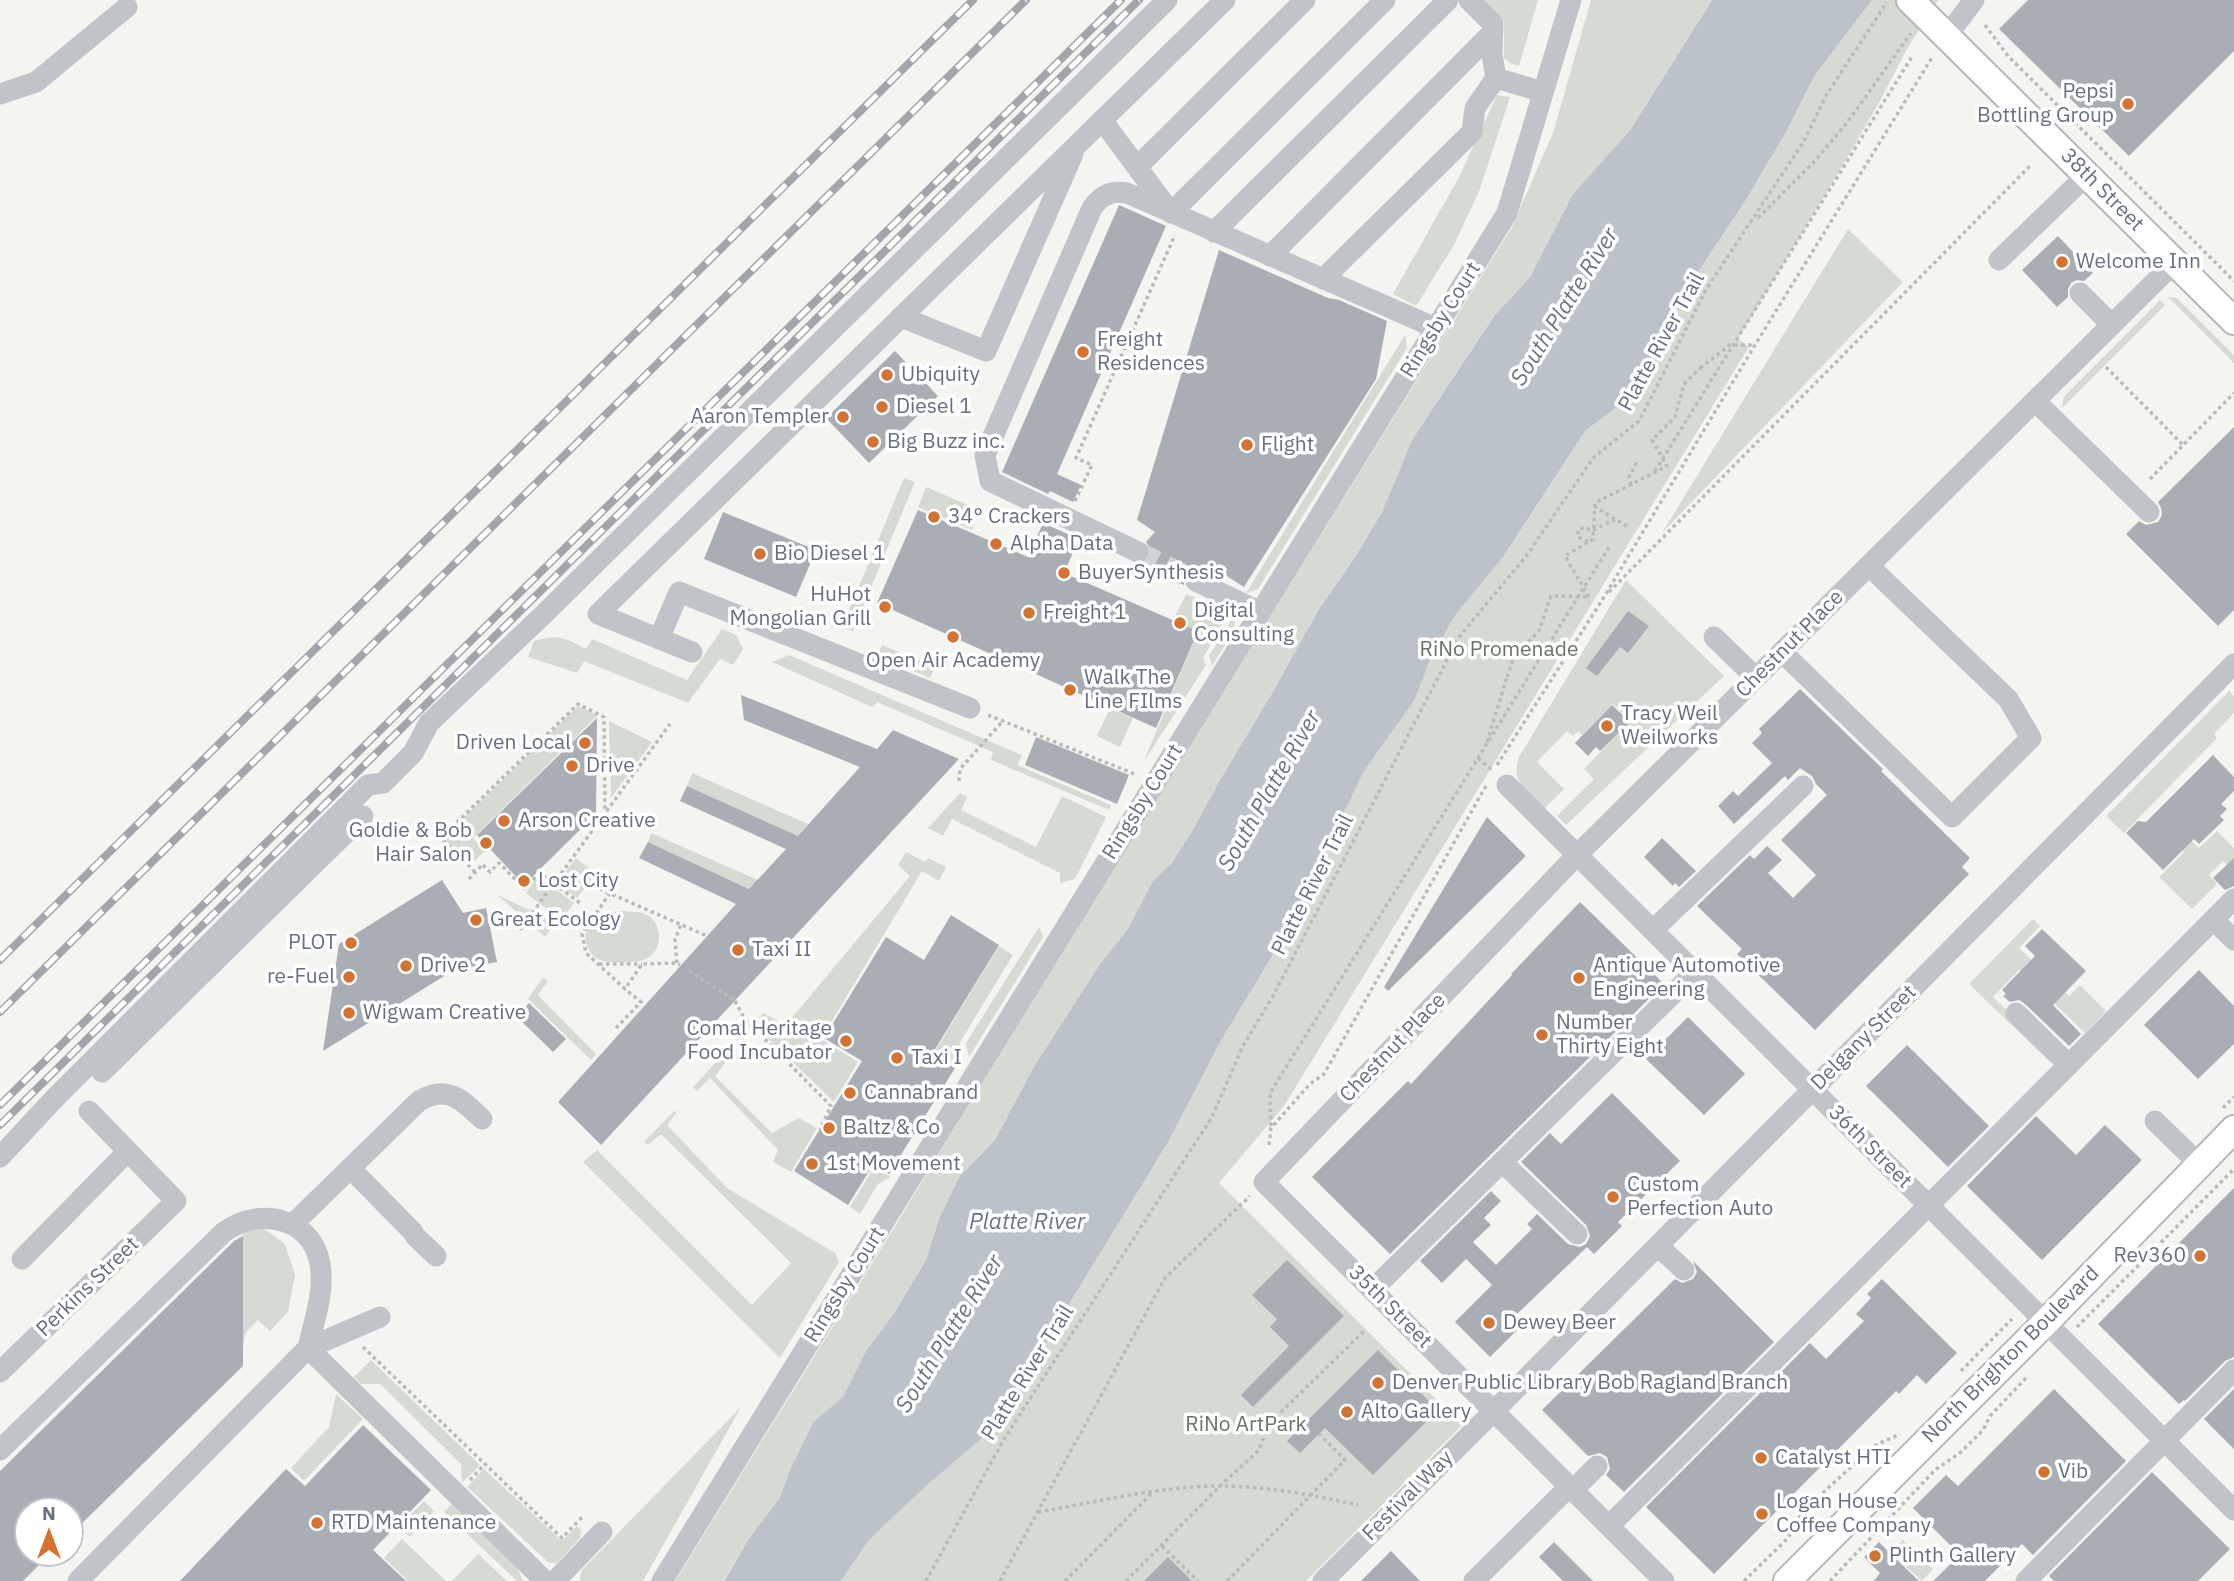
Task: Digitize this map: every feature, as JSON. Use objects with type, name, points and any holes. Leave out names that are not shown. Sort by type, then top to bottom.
[{"type":"main road","name":"38th Street","points":[[1904,2],[1947,36],[2234,321]]},
{"type":"main road","name":"North Brighton Boulevard","points":[[1787,1581],[2234,1129]]},
{"type":"street","points":[[0,1157],[54,1099],[368,785],[383,783],[414,753],[429,723],[1167,0]]},
{"type":"street","points":[[692,652],[598,614],[1225,0]]},
{"type":"street","points":[[1137,167],[1305,0]]},
{"type":"street","points":[[1175,220],[1385,0]]},
{"type":"street","points":[[1214,232],[1448,0]]},
{"type":"street","points":[[1323,279],[1472,132],[1475,108],[1496,78],[1492,54],[1493,24],[1469,0]]},
{"type":"street","name":"Ringsby Court","points":[[662,1581],[864,1237],[1155,782],[1507,214],[1571,0]]},
{"type":"street","points":[[1947,36],[1974,0]]},
{"type":"street","points":[[0,94],[36,82],[127,7]]},
{"type":"street","points":[[1270,256],[1493,32]]},
{"type":"street","points":[[1496,78],[1543,92]]},
{"type":"street","points":[[1102,120],[1175,220]]},
{"type":"street","points":[[901,317],[986,351],[1078,144]]},
{"type":"street","points":[[1999,260],[2087,174]]},
{"type":"street","points":[[1138,552],[990,481],[985,455],[1097,201],[1105,195],[1121,192],[1175,220],[1214,232],[1436,328]]},
{"type":"street","name":"Chestnut Place","points":[[1264,1182],[1577,855],[2175,262]]},
{"type":"street","points":[[2080,293],[2112,325]]},
{"type":"street","points":[[2035,401],[2148,512]]},
{"type":"street","points":[[1782,652],[1952,817],[2031,737],[2008,699],[1869,566]]},
{"type":"street","points":[[1196,581],[1260,612]]},
{"type":"street","points":[[659,639],[679,592],[970,708]]},
{"type":"street","points":[[1714,637],[1756,678]]},
{"type":"street","name":"Delgany Street","points":[[1494,1411],[2234,664]]},
{"type":"street","name":"36th Street","points":[[1507,785],[2234,1510]]},
{"type":"street","points":[[1653,930],[1803,786]]},
{"type":"street","points":[[102,1072],[165,1023],[363,816]]},
{"type":"street","points":[[1609,1526],[1929,1206],[2079,1064],[2234,899]]},
{"type":"street","points":[[2214,920],[2234,940]]},
{"type":"street","points":[[1372,1290],[1695,972]]},
{"type":"street","points":[[2016,1013],[2079,1064]]},
{"type":"street","points":[[292,1225],[419,1101],[444,1093],[455,1096],[482,1119]]},
{"type":"street","points":[[22,1259],[128,1151],[89,1111]]},
{"type":"street","points":[[2155,1121],[2199,1164]]},
{"type":"street","name":"Perkins Street","points":[[0,1372],[176,1201],[128,1151]]},
{"type":"street","points":[[1503,1162],[1577,1234]]},
{"type":"street","points":[[350,1168],[436,1256]]},
{"type":"street","name":"35th Street","points":[[1264,1182],[1664,1581]]},
{"type":"street","points":[[0,1450],[224,1232],[241,1221],[255,1218],[278,1219],[292,1225],[310,1242],[319,1259],[320,1287],[308,1348]]},
{"type":"street","points":[[1658,1246],[1684,1270]]},
{"type":"street","points":[[78,1581],[308,1348],[380,1317]]},
{"type":"street","points":[[308,1348],[545,1581]]},
{"type":"street","points":[[2026,1581],[2234,1370]]},
{"type":"street","name":"Festival Way","points":[[1323,1581],[1494,1411]]},
{"type":"street","points":[[1474,1581],[1597,1466]]},
{"type":"street","points":[[555,1581],[602,1532]]},
{"type":"path","points":[[1751,224],[1804,142],[1827,93],[1904,2]]},
{"type":"path","points":[[1985,25],[2008,56],[2234,281]]},
{"type":"path","points":[[1485,746],[1514,657],[1539,631],[1551,596],[1589,597],[1565,556],[1593,539],[1595,503],[1667,466],[1652,440],[1675,417],[1684,384],[1700,368],[1732,345],[1755,345],[1947,36]]},
{"type":"path","points":[[1751,224],[1822,153],[1906,43]]},
{"type":"path","points":[[1655,471],[1913,55]]},
{"type":"path","points":[[1604,597],[2031,166]]},
{"type":"path","points":[[1068,518],[1092,465],[1076,458],[1175,220]]},
{"type":"path","name":"Platte River Trail","points":[[926,1581],[1004,1439],[1212,1117],[1243,1046],[1273,996],[1459,637],[1527,555],[1593,458],[1639,421],[1707,289],[1751,224]]},
{"type":"path","points":[[2106,367],[2183,445]]},
{"type":"path","points":[[2150,479],[2234,393]]},
{"type":"path","points":[[1631,485],[1629,477],[1638,460]]},
{"type":"path","points":[[1594,506],[1630,528]]},
{"type":"path","points":[[1593,531],[1616,519]]},
{"type":"path","points":[[1588,542],[1578,537],[1578,530],[1585,527],[1593,531]]},
{"type":"path","points":[[1270,1128],[1270,1093],[1609,547]]},
{"type":"path","points":[[475,872],[441,838],[578,704],[604,717],[605,812]]},
{"type":"path","points":[[970,708],[1155,782]]},
{"type":"path","points":[[959,781],[960,769],[1003,722]]},
{"type":"path","points":[[520,930],[670,724]]},
{"type":"path","points":[[469,879],[483,864],[490,872],[499,863],[524,888],[540,873],[580,903]]},
{"type":"path","points":[[593,886],[706,936]]},
{"type":"path","points":[[610,893],[582,934],[586,953],[641,1002],[617,1028]]},
{"type":"path","points":[[598,964],[678,964],[675,940],[681,925]]},
{"type":"path","points":[[625,989],[642,964]]},
{"type":"path","points":[[689,971],[735,1000],[744,1018],[831,1106],[820,1129]]},
{"type":"path","points":[[2086,1318],[2234,1170]]},
{"type":"path","points":[[1000,1581],[1165,1278],[1239,1207]]},
{"type":"path","points":[[1952,1380],[2009,1322]]},
{"type":"path","points":[[346,1331],[562,1538],[584,1515]]},
{"type":"path","points":[[1126,1581],[1258,1451],[1270,1423],[1364,1331]]},
{"type":"path","points":[[1830,1581],[1934,1470],[1961,1452],[1983,1430],[1990,1416],[2034,1370]]},
{"type":"path","points":[[1744,1581],[1788,1538],[1803,1511],[1874,1446],[1901,1432]]},
{"type":"path","points":[[1227,1581],[1345,1460],[1319,1434]]},
{"type":"path","points":[[1037,1513],[1154,1492],[1220,1486],[1312,1494],[1358,1504]]},
{"type":"path","points":[[1065,1581],[1154,1492]]},
{"type":"path","points":[[1161,1545],[1198,1581]]},
{"type":"green space","points":[[1482,0],[1538,0],[1519,66],[1504,58],[1504,21]]},
{"type":"green space","points":[[1591,0],[1712,0],[1631,129],[1573,194],[1530,277],[1495,315],[1412,440],[1382,512],[1354,559],[1319,609],[1195,826],[1172,863],[1153,881],[1128,929],[1100,964],[1033,1068],[995,1140],[959,1177],[939,1219],[926,1260],[895,1312],[866,1351],[843,1397],[814,1421],[779,1499],[750,1537],[723,1581],[675,1581],[1512,227],[1553,133]]},
{"type":"green space","points":[[1872,0],[1938,0],[1738,339],[1749,347],[1284,1106],[1219,1183],[1462,1425],[1306,1581],[841,1581],[869,1540],[980,1440],[1036,1358],[1167,1144],[1222,1039],[1286,933],[1364,771],[1414,701],[1431,658],[1456,614],[1503,557],[1585,431],[1629,398],[1690,284],[1744,203],[1786,132],[1815,75]]},
{"type":"green space","points":[[1497,95],[1510,97],[1480,189],[1454,245],[1416,306],[1393,294],[1459,177]]},
{"type":"green space","points":[[1848,229],[1903,282],[1662,533]]},
{"type":"green space","points":[[2168,297],[2177,298],[2234,355],[2234,363]]},
{"type":"green space","points":[[2160,300],[2165,305],[2062,408],[2064,396]]},
{"type":"green space","points":[[1405,335],[1407,348],[1258,589],[1246,593]]},
{"type":"green space","points":[[904,478],[915,482],[853,631],[842,627]]},
{"type":"green space","points":[[926,487],[980,510],[972,530],[918,507]]},
{"type":"green space","points":[[1626,580],[1724,676],[1566,825],[1557,816],[1594,779],[1584,769],[1630,721],[1613,704],[1582,735],[1578,731],[1573,736],[1567,731],[1537,762],[1564,789],[1545,808],[1522,786],[1517,774],[1519,757]]},
{"type":"green space","points":[[1186,594],[1229,612],[1203,658],[1206,665],[1143,763],[1198,631],[1173,620]]},
{"type":"green space","points":[[1234,616],[1235,629],[1212,666],[1209,656]]},
{"type":"green space","points":[[722,629],[736,635],[743,649],[733,665],[720,659],[688,703],[584,661],[577,673],[528,657],[534,641],[561,638],[586,649],[592,639],[687,680]]},
{"type":"green space","points":[[882,645],[935,667],[930,678],[877,656]]},
{"type":"green space","points":[[789,655],[1022,755],[1017,765],[1111,805],[1109,810],[991,760],[993,752],[877,702],[872,707],[772,662]]},
{"type":"green space","points":[[2229,691],[2234,696],[2234,713],[2214,734],[2217,738],[2124,833],[2106,816]]},
{"type":"green space","points":[[578,706],[598,715],[473,838],[485,851],[470,865],[443,838]]},
{"type":"green space","points":[[1110,708],[1133,718],[1120,747],[1097,736]]},
{"type":"green space","points":[[609,721],[652,742],[611,798]]},
{"type":"green space","points":[[692,773],[808,824],[798,836],[687,786]]},
{"type":"green space","points":[[960,793],[967,797],[961,810],[1036,847],[1062,796],[1106,817],[1075,879],[1060,883],[1060,873],[952,819],[943,836],[928,828]]},
{"type":"green space","points":[[2161,810],[2199,848],[2217,831],[2234,848],[2234,862],[2229,867],[2223,861],[2209,875],[2217,884],[2192,909],[2159,877],[2184,852],[2151,820]]},
{"type":"green space","points":[[651,833],[758,880],[749,889],[648,842]]},
{"type":"green space","points":[[906,852],[925,862],[928,858],[946,867],[939,881],[922,871],[821,1039],[858,1062],[834,1102],[753,1024],[763,1013],[786,1025],[910,876],[898,865]]},
{"type":"green space","points":[[576,858],[596,873],[577,898],[557,883]]},
{"type":"green space","points":[[538,876],[574,903],[561,920],[526,893]]},
{"type":"green space","points":[[497,895],[556,922],[545,937]]},
{"type":"green space","points":[[623,911],[643,913],[654,920],[659,931],[656,949],[648,958],[638,961],[613,963],[600,960],[587,945],[588,926],[597,916]]},
{"type":"green space","points":[[2033,919],[2040,926],[2019,948],[2069,996],[2080,985],[2106,1011],[2085,1033],[2019,970],[1993,997],[2055,1057],[2050,1062],[1969,984]]},
{"type":"green space","points":[[1039,927],[1043,937],[969,1057],[966,1043]]},
{"type":"green space","points":[[999,946],[1013,955],[960,1042],[962,1057],[956,1068],[933,1054]]},
{"type":"green space","points":[[543,977],[548,981],[538,995],[596,1054],[591,1060],[528,999]]},
{"type":"green space","points":[[720,1058],[726,1062],[715,1076],[772,1133],[799,1118],[817,1128],[791,1172],[773,1162],[778,1150],[710,1078],[697,1091],[693,1087]]},
{"type":"green space","points":[[674,1111],[677,1112],[667,1125],[727,1188],[835,1253],[839,1262],[780,1358],[583,1162],[597,1150],[752,1305],[791,1263],[661,1134],[648,1145],[644,1142]]},
{"type":"green space","points":[[874,1167],[891,1177],[878,1184],[860,1214],[850,1207]]},
{"type":"green space","points":[[259,1225],[285,1244],[295,1275],[288,1312],[270,1331],[258,1320],[246,1332],[243,1346],[243,1233]]},
{"type":"green space","points":[[371,1360],[480,1465],[462,1483],[461,1464],[380,1384],[361,1384],[354,1377]]},
{"type":"green space","points":[[336,1394],[363,1419],[304,1481],[291,1468],[329,1427]]},
{"type":"green space","points":[[741,1407],[643,1581],[580,1581],[581,1571]]},
{"type":"green space","points":[[484,1469],[562,1541],[577,1526],[581,1530],[580,1538],[556,1564],[548,1562],[467,1487]]},
{"type":"green space","points":[[424,1501],[434,1511],[410,1537],[399,1526]]},
{"type":"green space","points":[[452,1504],[517,1567],[523,1581],[517,1581],[444,1512]]},
{"type":"green space","points":[[402,1539],[446,1581],[408,1581],[384,1558]]},
{"type":"green space","points":[[1903,1540],[1933,1569],[1922,1581],[1891,1553]]},
{"type":"green space","points":[[478,1554],[507,1581],[452,1581]]},
{"type":"water","name":"Platte River","points":[[1712,0],[1872,0],[1815,75],[1786,132],[1744,203],[1690,284],[1629,398],[1585,431],[1503,557],[1456,614],[1431,658],[1414,701],[1364,771],[1286,933],[1222,1039],[1167,1144],[1036,1358],[980,1440],[869,1540],[841,1581],[724,1581],[750,1537],[779,1499],[814,1421],[843,1397],[866,1351],[895,1312],[926,1260],[939,1219],[959,1177],[995,1140],[1033,1068],[1100,964],[1128,929],[1153,881],[1172,863],[1195,826],[1319,609],[1354,559],[1382,512],[1412,440],[1495,315],[1530,277],[1573,194],[1631,129]]},
{"type":"building","name":"Pepsi Bottling Group","points":[[2028,0],[2234,0],[2234,51],[2129,156],[1999,29]]},
{"type":"building","name":"Freight Residences","points":[[1119,205],[1166,226],[1057,474],[1081,485],[1073,502],[1050,491],[1048,494],[1002,472]]},
{"type":"building","points":[[2058,236],[2093,273],[2084,281],[2071,283],[2068,297],[2057,307],[2022,270]]},
{"type":"building","name":"Flight","points":[[1219,250],[1387,321],[1376,379],[1244,587],[1211,566],[1206,571],[1196,568],[1188,571],[1184,576],[1184,585],[1140,565],[1150,557],[1151,550],[1146,542],[1155,532],[1137,520]]},
{"type":"building","name":"Diesel 1","points":[[895,351],[938,396],[869,463],[826,418]]},
{"type":"building","points":[[2234,427],[2234,610],[2218,626],[2126,534],[2139,521],[2146,525],[2158,522],[2162,515],[2158,502]]},
{"type":"building","name":"Freight 1","points":[[918,510],[1028,557],[1043,523],[1079,539],[1064,573],[1198,631],[1156,728],[877,603]]},
{"type":"building","name":"Bio Diesel 1","points":[[723,512],[816,550],[796,597],[704,559]]},
{"type":"building","points":[[1628,611],[1649,626],[1628,653],[1620,647],[1597,676],[1586,668]]},
{"type":"building","points":[[1800,689],[1970,858],[1962,867],[1969,874],[1815,1030],[1737,954],[1742,949],[1697,906],[1750,855],[1754,859],[1767,846],[1782,860],[1768,873],[1793,898],[1816,875],[1781,840],[1827,795],[1812,776],[1800,768],[1788,780],[1785,776],[1734,824],[1718,806],[1733,791],[1738,796],[1772,763],[1752,743],[1762,733],[1759,729]]},
{"type":"building","name":"Taxi II","points":[[741,695],[877,749],[893,730],[959,759],[601,1145],[558,1102],[736,904],[639,858],[648,842],[749,889],[786,849],[680,801],[687,786],[798,836],[860,767],[744,720]]},
{"type":"building","points":[[1612,705],[1630,722],[1600,751],[1596,747],[1588,756],[1575,743]]},
{"type":"building","name":"Drive","points":[[597,718],[596,814],[524,885],[477,835]]},
{"type":"building","points":[[1036,737],[1129,775],[1117,804],[1025,765]]},
{"type":"building","points":[[2213,755],[2234,777],[2234,791],[2221,804],[2227,809],[2220,816],[2224,820],[2199,844],[2194,839],[2163,870],[2126,833],[2138,821],[2146,822]]},
{"type":"building","points":[[1487,817],[1526,856],[1388,991],[1384,987]]},
{"type":"building","points":[[1662,838],[1696,871],[1679,887],[1675,883],[1673,886],[1644,857]]},
{"type":"building","points":[[2234,858],[2234,886],[2225,890],[2213,878]]},
{"type":"building","name":"Drive 2","points":[[442,880],[463,913],[486,908],[497,962],[454,970],[323,1051],[339,944]]},
{"type":"building","name":"Number Thirty Eight","points":[[1580,902],[1664,984],[1390,1254],[1312,1177],[1408,1081],[1411,1084]]},
{"type":"building","name":"Taxi I","points":[[951,915],[999,945],[932,1054],[955,1068],[889,1174],[873,1165],[848,1205],[794,1171],[862,1061],[824,1038],[886,937],[924,960]]},
{"type":"building","points":[[2042,929],[2086,971],[2053,1005],[2081,1034],[2069,1046],[2025,1004],[2019,1000],[2010,1002],[2003,996],[2006,994],[2002,990],[2035,956],[2025,946]]},
{"type":"building","points":[[2199,970],[2234,1006],[2234,1044],[2198,1079],[2144,1025]]},
{"type":"building","points":[[529,1003],[566,1039],[553,1052],[516,1016]]},
{"type":"building","points":[[1688,1017],[1745,1074],[1704,1115],[1646,1059]]},
{"type":"building","points":[[1907,1045],[1989,1126],[1948,1167],[1866,1086]]},
{"type":"building","points":[[1612,1093],[1680,1161],[1618,1222],[1622,1226],[1594,1254],[1587,1247],[1516,1315],[1524,1323],[1490,1357],[1455,1322],[1492,1285],[1466,1259],[1442,1283],[1420,1261],[1491,1191],[1501,1201],[1484,1218],[1491,1225],[1473,1242],[1496,1265],[1532,1229],[1527,1224],[1537,1214],[1568,1244],[1580,1247],[1586,1244],[1590,1236],[1586,1225],[1521,1162],[1550,1133],[1561,1144]]},
{"type":"building","points":[[2036,1116],[2076,1155],[2105,1125],[2142,1160],[2042,1260],[1967,1186]]},
{"type":"building","name":"Rev360","points":[[2234,1188],[2234,1357],[2225,1361],[2179,1404],[2098,1324]]},
{"type":"building","points":[[243,1236],[243,1366],[84,1521],[84,1497],[14,1497],[14,1567],[37,1567],[23,1581],[0,1581],[0,1471],[234,1241]]},
{"type":"building","points":[[1287,1260],[1344,1316],[1253,1407],[1241,1395],[1289,1346],[1270,1327],[1277,1319],[1252,1295]]},
{"type":"building","points":[[1693,1261],[1774,1342],[1624,1492],[1606,1475],[1610,1469],[1607,1457],[1600,1453],[1588,1456],[1542,1410],[1675,1279],[1682,1283],[1693,1279],[1697,1272]]},
{"type":"building","name":"Catalyst HTI","points":[[1882,1279],[1957,1353],[1926,1384],[1917,1375],[1899,1394],[1896,1391],[1714,1574],[1646,1507],[1810,1343],[1826,1359],[1864,1321],[1856,1314],[1871,1298],[1867,1294]]},
{"type":"building","points":[[1378,1350],[1438,1410],[1373,1475],[1325,1428],[1300,1453],[1287,1441]]},
{"type":"building","name":"Vib","points":[[2054,1389],[2126,1461],[2033,1555],[2022,1544],[1985,1581],[1933,1581],[1960,1555],[1913,1508],[1946,1475],[1958,1486]]},
{"type":"building","points":[[2234,1389],[2234,1449],[2204,1419]]},
{"type":"building","name":"RTD Maintenance","points":[[363,1425],[431,1490],[373,1550],[406,1581],[180,1581],[286,1469],[305,1486]]},
{"type":"building","points":[[2152,1472],[2230,1549],[2198,1581],[2054,1581],[2049,1576]]},
{"type":"building","points":[[1554,1542],[1593,1581],[1563,1581],[1539,1557]]},
{"type":"building","points":[[1879,1542],[1919,1581],[1874,1581],[1880,1573],[1864,1557]]},
{"type":"building","points":[[1391,1551],[1420,1581],[1361,1581]]},
{"type":"building","points":[[1168,1557],[1192,1581],[1144,1581]]},
{"type":"tunnel","points":[[1138,552],[1196,581]]},
{"type":"railway","points":[[0,960],[973,0]]},
{"type":"railway","points":[[0,1012],[1026,0]]},
{"type":"railway","points":[[0,1105],[1121,0]]},
{"type":"railway","points":[[0,1125],[1139,0]]},
{"type":"place","name":"Pepsi Bottling Group","points":[[2128,104]]},
{"type":"place","name":"Welcome Inn","points":[[2062,262]]},
{"type":"place","name":"Freight Residences","points":[[1083,352]]},
{"type":"place","name":"Ubiquity","points":[[887,375]]},
{"type":"place","name":"Diesel 1","points":[[882,407]]},
{"type":"place","name":"Aaron Templer","points":[[843,417]]},
{"type":"place","name":"Big Buzz inc.","points":[[873,442]]},
{"type":"place","name":"Flight","points":[[1247,445]]},
{"type":"place","name":"34° Crackers","points":[[934,517]]},
{"type":"place","name":"Alpha Data","points":[[996,544]]},
{"type":"place","name":"Bio Diesel 1","points":[[760,554]]},
{"type":"place","name":"BuyerSynthesis","points":[[1064,573]]},
{"type":"place","name":"HuHot Mongolian Grill","points":[[885,607]]},
{"type":"place","name":"Freight 1","points":[[1029,613]]},
{"type":"place","name":"Digital Consulting","points":[[1180,623]]},
{"type":"place","name":"Open Air Academy","points":[[953,637]]},
{"type":"place","name":"Walk The Line FIlms","points":[[1070,690]]},
{"type":"place","name":"Tracy Weil Weilworks","points":[[1607,726]]},
{"type":"place","name":"Driven Local","points":[[585,743]]},
{"type":"place","name":"Drive","points":[[572,766]]},
{"type":"place","name":"Arson Creative","points":[[504,821]]},
{"type":"place","name":"Goldie & Bob Hair Salon","points":[[486,843]]},
{"type":"place","name":"Lost City","points":[[524,881]]},
{"type":"place","name":"Great Ecology","points":[[476,920]]},
{"type":"place","name":"PLOT","points":[[351,943]]},
{"type":"place","name":"Taxi II","points":[[738,950]]},
{"type":"place","name":"Drive 2","points":[[406,966]]},
{"type":"place","name":"re-Fuel","points":[[349,977]]},
{"type":"place","name":"Antique Automotive Engineering","points":[[1579,978]]},
{"type":"place","name":"Wigwam Creative","points":[[349,1013]]},
{"type":"place","name":"Number Thirty Eight","points":[[1542,1035]]},
{"type":"place","name":"Comal Heritage Food Incubator","points":[[846,1041]]},
{"type":"place","name":"Taxi I","points":[[897,1058]]},
{"type":"place","name":"Cannabrand","points":[[850,1093]]},
{"type":"place","name":"Baltz & Co","points":[[829,1128]]},
{"type":"place","name":"1st Movement","points":[[812,1164]]},
{"type":"place","name":"Custom Perfection Auto","points":[[1613,1197]]},
{"type":"place","name":"Rev360","points":[[2200,1256]]},
{"type":"place","name":"Dewey Beer","points":[[1489,1323]]},
{"type":"place","name":"Denver Public Library Bob Ragland Branch","points":[[1378,1383]]},
{"type":"place","name":"Alto Gallery","points":[[1347,1412]]},
{"type":"place","name":"Catalyst HTI","points":[[1761,1458]]},
{"type":"place","name":"Vib","points":[[2044,1472]]},
{"type":"place","name":"Logan House Coffee Company","points":[[1762,1514]]},
{"type":"place","name":"RTD Maintenance","points":[[317,1523]]},
{"type":"place","name":"Plinth Gallery","points":[[1875,1556]]},
{"type":"water label","name":"South Platte River","points":[[1565,307]]},
{"type":"water label","name":"South Platte River","points":[[1270,791]]},
{"type":"water label","name":"South Platte River","points":[[950,1334]]},
{"type":"park label","name":"RiNo Promenade","points":[[1499,650]]},
{"type":"park label","name":"RiNo ArtPark","points":[[1246,1425]]}]
